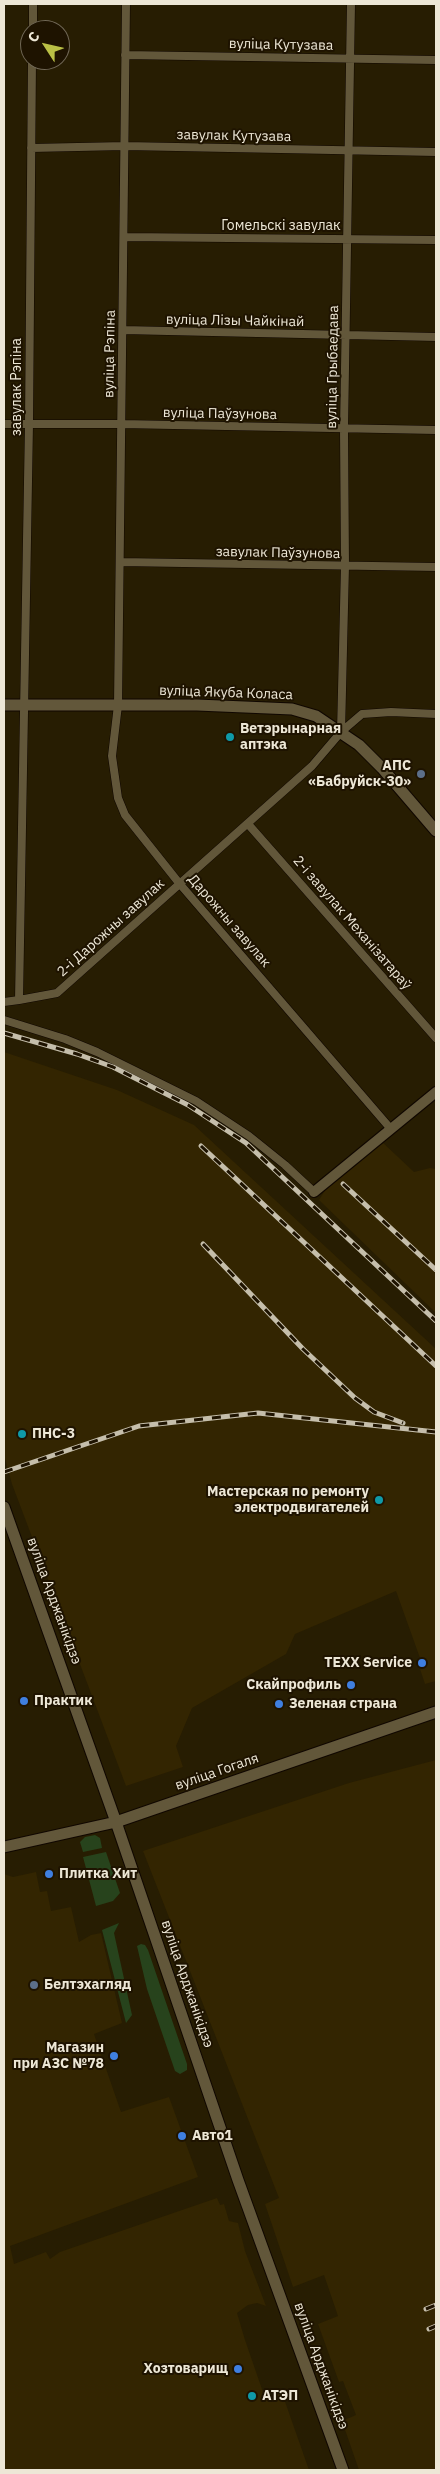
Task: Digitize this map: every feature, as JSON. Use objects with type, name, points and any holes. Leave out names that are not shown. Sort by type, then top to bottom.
[{"type":"main road","name":"вуліца Якуба Коласа","points":[[4,705],[197,705],[292,709],[316,716],[341,732],[382,768],[436,831]]},
{"type":"main road","name":"вуліца Арджанікідзэ","points":[[4,1506],[116,1822],[235,2170],[343,2470]]},
{"type":"main road","name":"вуліца Гогаля","points":[[4,1846],[116,1822],[436,1712]]},
{"type":"street","points":[[33,4],[33,20]]},
{"type":"street","name":"вуліца Рэпіна","points":[[118,705],[122,330],[125,238],[126,4]]},
{"type":"street","name":"вуліца Грыбаедава","points":[[341,732],[345,566],[344,429],[351,4]]},
{"type":"street","name":"вуліца Кутузава","points":[[125,55],[436,60]]},
{"type":"street","name":"завулак Рэпіна","points":[[19,1000],[29,424],[32,70]]},
{"type":"street","name":"завулак Кутузава","points":[[31,148],[125,146],[436,152]]},
{"type":"street","name":"Гомельскі завулак","points":[[125,238],[436,240]]},
{"type":"street","name":"вуліца Лізы Чайкінай","points":[[122,330],[346,336],[436,336]]},
{"type":"street","name":"вуліца Паўзунова","points":[[4,424],[121,424],[436,430]]},
{"type":"street","name":"завулак Паўзунова","points":[[120,562],[436,567]]},
{"type":"street","name":"Дарожны завулак","points":[[118,705],[112,756],[118,798],[125,815],[179,883],[390,1128]]},
{"type":"street","points":[[341,732],[362,714],[436,714]]},
{"type":"street","name":"2-і Дарожны завулак","points":[[19,1000],[57,993],[312,766],[341,732]]},
{"type":"street","name":"2-і завулак Механізатараў","points":[[248,824],[436,1038]]},
{"type":"street","points":[[4,1002],[19,1000]]},
{"type":"street","points":[[4,1020],[65,1039],[97,1052],[196,1101],[249,1136],[285,1165],[314,1192],[436,1092]]},
{"type":"shaded area","points":[[4,1052],[117,1090],[194,1125],[436,1349],[436,1681],[425,1684],[417,1660],[420,1658],[396,1591],[295,1634],[286,1654],[192,1708],[176,1746],[183,1767],[126,1786],[12,1484],[4,1455]]},
{"type":"shaded area","points":[[381,1141],[414,1172],[430,1168],[436,1169],[436,1313],[319,1200],[329,1184]]},
{"type":"shaded area","points":[[436,1760],[436,2470],[359,2470],[342,2421],[356,2415],[343,2381],[339,2382],[318,2324],[338,2316],[324,2275],[293,2287],[265,2204],[279,2198],[143,1851],[349,1783]]},
{"type":"shaded area","points":[[36,1872],[40,1892],[47,1891],[51,1911],[71,1907],[79,1942],[91,1935],[101,1933],[122,2023],[94,2034],[121,2112],[169,2097],[198,2177],[10,2246],[14,2264],[46,2252],[50,2259],[60,2252],[217,2198],[220,2205],[224,2204],[229,2221],[238,2223],[245,2251],[266,2306],[257,2303],[248,2305],[237,2313],[245,2340],[265,2398],[282,2393],[309,2470],[4,2470],[4,1874],[13,1877]]},
{"type":"green space","points":[[95,1835],[100,1838],[102,1848],[83,1852],[80,1842],[85,1837]]},
{"type":"green space","points":[[106,1852],[120,1893],[113,1901],[96,1906],[83,1857]]},
{"type":"green space","points":[[119,1923],[114,1933],[132,2015],[126,2023],[102,1930]]},
{"type":"green space","points":[[145,1945],[148,1950],[187,2064],[187,2070],[180,2074],[175,2071],[147,1989],[137,1946]]},
{"type":"railway","points":[[4,1033],[77,1054],[113,1067],[188,1105],[246,1143],[436,1321]]},
{"type":"railway","points":[[201,1146],[436,1366]]},
{"type":"railway","points":[[343,1184],[436,1270]]},
{"type":"railway","points":[[203,1244],[303,1349],[355,1398],[374,1412],[403,1423]]},
{"type":"railway","points":[[4,1472],[139,1426],[258,1413],[436,1432]]},
{"type":"railway","points":[[426,2309],[436,2305]]},
{"type":"railway","points":[[429,2329],[436,2326]]},
{"type":"place","name":"Ветэрынарная аптэка","points":[[230,737]]},
{"type":"place","name":"АПС «Бабруйск-30»","points":[[421,774]]},
{"type":"place","name":"ПНС-3","points":[[22,1434]]},
{"type":"place","name":"Мастерская по ремонту электродвигателей","points":[[379,1500]]},
{"type":"place","name":"TEXX Service","points":[[422,1663]]},
{"type":"place","name":"Скайпрофиль","points":[[351,1685]]},
{"type":"place","name":"Практик","points":[[24,1701]]},
{"type":"place","name":"Зеленая страна","points":[[279,1704]]},
{"type":"place","name":"Плитка Хит","points":[[49,1874]]},
{"type":"place","name":"Белтэхагляд","points":[[34,1985]]},
{"type":"place","name":"Магазин при АЗС №78","points":[[114,2056]]},
{"type":"place","name":"Авто1","points":[[182,2136]]},
{"type":"place","name":"Хозтоварищ","points":[[238,2369]]},
{"type":"place","name":"АТЭП","points":[[252,2396]]}]
